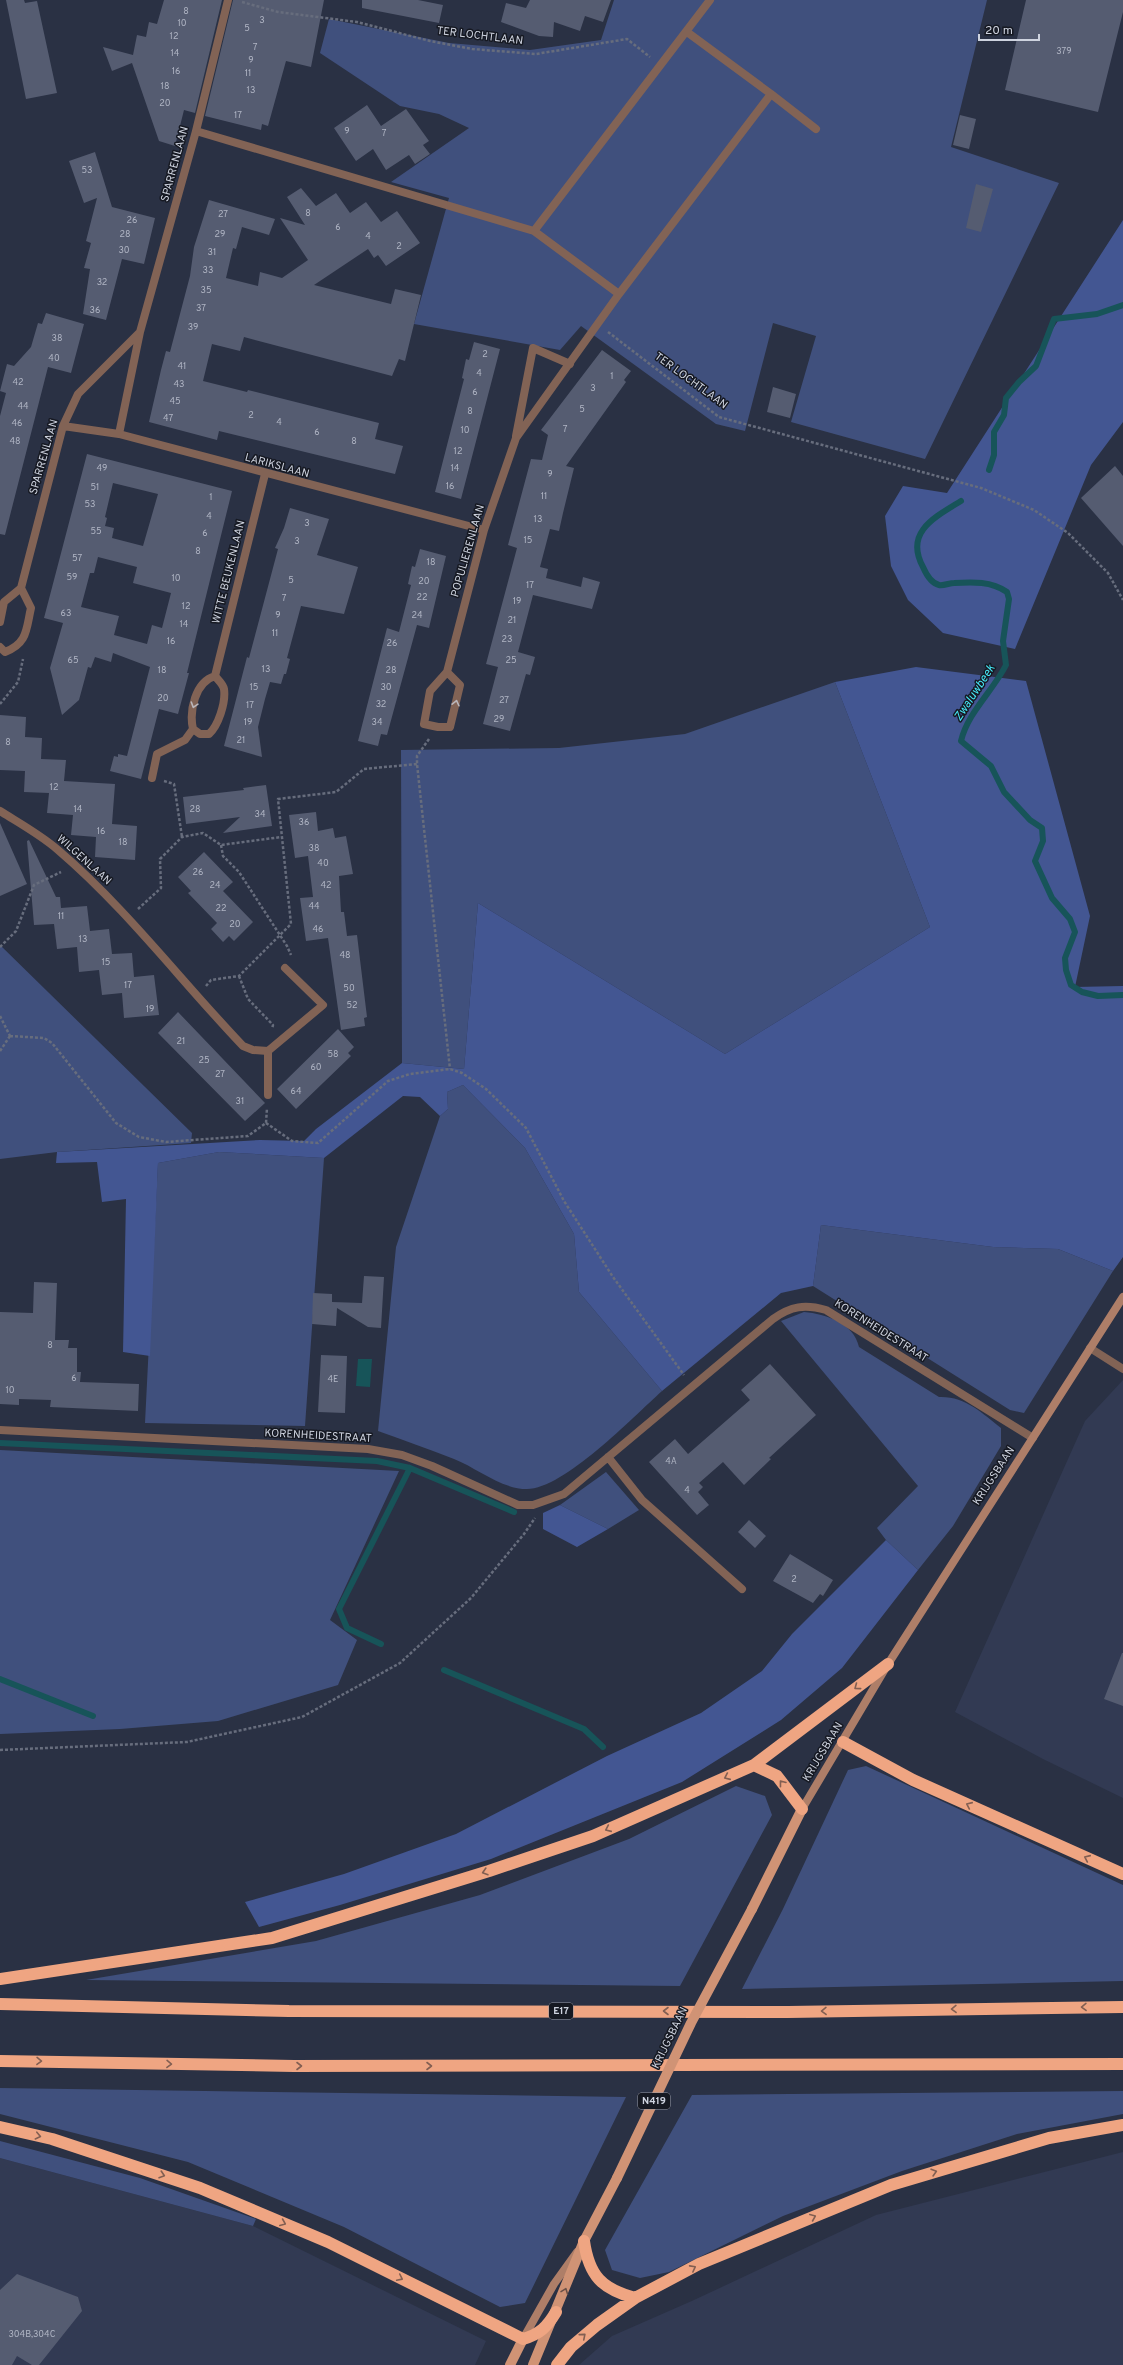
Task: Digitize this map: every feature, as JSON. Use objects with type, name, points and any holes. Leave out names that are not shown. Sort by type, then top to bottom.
[{"type":"highway","points":[[0,1979],[272,1938],[489,1871],[593,1836],[754,1765],[888,1664]]},
{"type":"highway","points":[[843,1742],[913,1780],[1123,1874]]},
{"type":"highway","points":[[754,1765],[777,1776],[802,1809]]},
{"type":"highway","name":"E17","points":[[0,2004],[289,2012],[788,2012],[1123,2007]]},
{"type":"highway","points":[[0,2060],[294,2066],[1123,2064]]},
{"type":"highway","points":[[557,2365],[571,2347],[597,2325],[635,2298],[699,2264],[890,2185],[1049,2138],[1123,2125]]},
{"type":"highway","points":[[0,2127],[52,2139],[200,2188],[328,2242],[523,2339],[536,2335],[546,2328],[556,2312]]},
{"type":"highway","points":[[584,2241],[587,2260],[595,2276],[607,2287],[635,2298]]},
{"type":"main road","name":"KRIJGSBAAN","points":[[533,2365],[584,2241],[617,2178],[690,2023],[752,1909],[802,1809],[888,1664],[1123,1297]]},
{"type":"main road","name":"KRIJGSBAAN","points":[[510,2365],[554,2284],[584,2241]]},
{"type":"street","name":"SPARRENLAAN","points":[[119,434],[140,332],[196,131],[228,0]]},
{"type":"street","points":[[534,231],[662,66],[710,0]]},
{"type":"street","points":[[687,32],[816,129]]},
{"type":"street","points":[[598,325],[619,294],[771,94]]},
{"type":"street","points":[[196,131],[534,231],[619,294]]},
{"type":"street","name":"POPULIERENLAAN","points":[[516,438],[598,325]]},
{"type":"street","name":"SPARRENLAAN","points":[[21,588],[63,426],[78,394],[140,332]]},
{"type":"street","name":"POPULIERENLAAN","points":[[438,727],[424,724],[430,691],[447,672],[484,530],[516,438],[533,348],[570,364]]},
{"type":"street","name":"LARIKSLAAN","points":[[63,426],[119,434],[265,474],[484,530]]},
{"type":"street","name":"WITTE BEUKENLAAN","points":[[215,676],[265,474]]},
{"type":"street","points":[[0,622],[4,602],[21,588],[31,608],[23,640],[16,647],[3,649]]},
{"type":"street","points":[[438,727],[450,727],[460,685],[447,672]]},
{"type":"street","points":[[215,676],[224,689],[224,699],[214,730],[208,734],[200,734],[193,730],[190,716],[202,683],[207,678],[215,676]]},
{"type":"street","points":[[152,778],[158,754],[185,740],[193,730]]},
{"type":"street","name":"WILGENLAAN","points":[[0,811],[57,848],[129,918],[196,997],[242,1046],[253,1050],[268,1051]]},
{"type":"street","points":[[268,1095],[268,1051],[323,1005],[285,968]]},
{"type":"street","name":"KORENHEIDESTRAAT","points":[[0,1430],[368,1449],[402,1455],[432,1466],[518,1504],[533,1506],[564,1494],[784,1311],[796,1307],[814,1306],[826,1310],[1033,1438]]},
{"type":"street","points":[[1090,1348],[1123,1369]]},
{"type":"street","points":[[608,1457],[642,1500],[742,1589]]},
{"type":"path","name":"TER LOCHTLAAN","points":[[236,0],[278,12],[357,22],[430,41],[472,48],[536,54],[627,39],[662,66]]},
{"type":"path","name":"TER LOCHTLAAN","points":[[598,325],[719,417],[981,488],[1034,510],[1068,533],[1108,573],[1123,600]]},
{"type":"path","points":[[0,704],[18,682],[24,658],[3,649]]},
{"type":"path","points":[[438,727],[417,756],[417,764],[450,1069]]},
{"type":"path","points":[[196,997],[212,980],[239,976],[281,936],[291,924],[278,799],[336,792],[364,769],[417,764]]},
{"type":"path","points":[[152,778],[174,784],[182,837]]},
{"type":"path","points":[[129,918],[161,888],[160,859],[182,837],[203,833],[220,845],[224,856],[239,872],[281,936],[292,960],[285,968]]},
{"type":"path","points":[[220,845],[281,837]]},
{"type":"path","points":[[0,947],[16,931],[34,886],[75,866]]},
{"type":"path","points":[[239,976],[248,999],[273,1025],[268,1051]]},
{"type":"path","points":[[0,1016],[10,1036]]},
{"type":"path","points":[[10,1036],[44,1038],[52,1043],[116,1123],[139,1137],[166,1142],[248,1136],[266,1123],[292,1141],[318,1143],[388,1081],[410,1074],[450,1069],[462,1074],[486,1089],[526,1128],[564,1201],[613,1277],[693,1386]]},
{"type":"path","points":[[0,1051],[10,1036]]},
{"type":"path","points":[[0,1750],[187,1742],[302,1717],[400,1663],[471,1598],[524,1534],[546,1501]]},
{"type":"shaded area","points":[[614,0],[987,0],[951,147],[1059,183],[925,459],[791,422],[816,336],[773,323],[745,431],[716,424],[581,326],[560,350],[414,324],[449,198],[391,182],[469,128],[439,114],[400,106],[320,53],[329,19],[449,43],[530,50],[601,40]]},
{"type":"shaded area","points":[[1123,220],[1123,422],[1091,465],[1015,649],[943,633],[908,600],[891,566],[885,516],[903,486],[947,493]]},
{"type":"shaded area","points":[[916,667],[1026,681],[1090,916],[1075,987],[1123,986],[1123,1257],[1113,1271],[1058,1249],[993,1247],[821,1225],[813,1286],[781,1293],[662,1391],[579,1292],[574,1234],[525,1148],[463,1085],[447,1092],[448,1109],[440,1116],[420,1097],[403,1096],[324,1158],[219,1152],[158,1163],[150,1356],[123,1352],[126,1199],[102,1202],[97,1162],[56,1163],[57,1152],[260,1140],[304,1141],[316,1129],[402,1063],[464,1069],[478,903],[725,1054],[930,927],[835,682]]},
{"type":"shaded area","points":[[835,682],[930,927],[725,1054],[478,903],[464,1069],[402,1063],[401,750],[559,748],[685,734]]},
{"type":"shaded area","points":[[0,945],[192,1133],[191,1143],[57,1152],[0,1159]]},
{"type":"shaded area","points":[[463,1085],[525,1148],[574,1234],[579,1292],[662,1391],[598,1450],[578,1465],[560,1477],[542,1486],[527,1489],[508,1486],[454,1459],[378,1431],[396,1247],[440,1116],[448,1109],[447,1092]]},
{"type":"shaded area","points":[[219,1152],[324,1158],[305,1426],[145,1423],[158,1163]]},
{"type":"shaded area","points":[[821,1225],[993,1247],[1058,1249],[1113,1271],[1024,1413],[1010,1410],[813,1286]]},
{"type":"shaded area","points":[[804,1312],[821,1315],[838,1321],[851,1332],[859,1347],[939,1397],[957,1399],[973,1406],[1001,1428],[1001,1446],[953,1526],[918,1570],[886,1540],[877,1528],[918,1486],[781,1321]]},
{"type":"shaded area","points":[[358,1359],[372,1359],[370,1387],[356,1386]]},
{"type":"shaded area","points":[[1123,1380],[1123,1798],[1043,1759],[955,1712],[1085,1421]]},
{"type":"shaded area","points":[[0,1450],[399,1471],[330,1620],[357,1640],[338,1685],[218,1721],[120,1729],[0,1734]]},
{"type":"shaded area","points":[[606,1472],[639,1510],[608,1529],[560,1505]]},
{"type":"shaded area","points":[[560,1505],[608,1529],[577,1547],[543,1529],[543,1513]]},
{"type":"shaded area","points":[[886,1540],[918,1570],[842,1668],[781,1720],[682,1782],[491,1859],[340,1905],[259,1927],[245,1902],[344,1874],[456,1834],[607,1756],[701,1713],[762,1671],[792,1634]]},
{"type":"shaded area","points":[[866,1766],[1123,1885],[1123,1981],[742,1989],[783,1909],[848,1770]]},
{"type":"shaded area","points":[[736,1786],[765,1796],[772,1815],[680,1986],[86,1980],[316,1941],[480,1895],[629,1839]]},
{"type":"shaded area","points":[[0,2088],[626,2097],[525,2303],[500,2307],[344,2227],[188,2162],[0,2114]]},
{"type":"shaded area","points":[[1123,2091],[1123,2114],[1017,2134],[902,2171],[783,2216],[669,2272],[640,2278],[612,2270],[605,2250],[692,2095]]},
{"type":"shaded area","points":[[0,2141],[140,2178],[256,2219],[253,2226],[0,2158]]},
{"type":"shaded area","points":[[1123,2152],[1123,2365],[579,2365],[612,2336],[694,2300],[876,2215]]},
{"type":"shaded area","points":[[0,2158],[253,2226],[486,2341],[475,2365],[0,2365]]},
{"type":"building","points":[[6,0],[24,0],[25,3],[37,1],[57,93],[26,99]]},
{"type":"building","points":[[164,0],[222,0],[195,113],[184,110],[175,146],[159,141],[132,63],[112,71],[103,47],[133,55],[137,35],[146,37],[149,22],[157,24]]},
{"type":"building","points":[[233,0],[324,0],[311,67],[286,61],[268,126],[262,124],[261,130],[205,116]]},
{"type":"building","points":[[362,0],[418,0],[443,5],[439,23],[362,8]]},
{"type":"building","points":[[530,0],[611,0],[603,22],[585,16],[580,31],[554,22],[553,37],[539,36],[501,22],[506,3],[526,8]]},
{"type":"building","points":[[1026,0],[1123,0],[1123,12],[1098,112],[1005,90]]},
{"type":"building","points":[[367,105],[381,126],[406,109],[429,141],[423,145],[430,154],[415,164],[409,155],[386,170],[373,149],[356,161],[334,128]]},
{"type":"building","points":[[960,115],[976,119],[969,149],[953,145]]},
{"type":"building","points":[[95,152],[112,207],[155,218],[144,264],[122,259],[106,320],[83,314],[90,269],[84,268],[91,243],[86,241],[97,198],[84,203],[69,161]]},
{"type":"building","points":[[976,184],[993,189],[981,232],[966,228]]},
{"type":"building","points":[[301,188],[316,206],[336,193],[350,213],[366,202],[381,222],[397,211],[420,243],[386,266],[378,255],[374,258],[368,249],[314,285],[391,304],[395,289],[421,295],[405,361],[399,359],[392,376],[244,337],[240,351],[212,344],[203,381],[247,392],[248,390],[379,423],[375,439],[403,446],[395,474],[219,431],[217,440],[149,422],[166,351],[170,352],[190,276],[194,247],[209,200],[275,219],[269,235],[242,227],[236,249],[233,248],[226,278],[258,286],[260,272],[282,278],[308,260],[280,218],[305,225],[287,197]]},
{"type":"building","points":[[46,313],[84,324],[71,373],[48,367],[5,535],[0,534],[0,416],[6,393],[0,391],[7,364],[14,366],[31,347],[38,323],[42,324]]},
{"type":"building","points":[[474,342],[500,349],[461,499],[435,492],[464,379],[462,378],[466,359],[469,360]]},
{"type":"building","points":[[602,350],[631,371],[624,380],[626,382],[566,466],[574,468],[559,531],[550,529],[540,567],[548,569],[546,578],[581,587],[583,577],[600,582],[592,609],[533,595],[518,652],[535,657],[530,675],[526,674],[510,731],[483,724],[498,667],[486,664],[517,548],[508,545],[531,459],[542,460],[548,435],[541,430]]},
{"type":"building","points":[[773,387],[796,394],[790,418],[767,412]]},
{"type":"building","points":[[87,454],[232,491],[178,714],[159,709],[141,779],[110,771],[114,756],[118,757],[118,754],[127,756],[150,667],[113,653],[111,662],[95,657],[91,668],[88,667],[79,700],[62,715],[50,668],[63,623],[44,618]],"holes":[[[113,483],[158,494],[143,546],[112,538],[114,528],[105,526],[107,518],[105,517]],[[98,557],[137,567],[133,583],[171,593],[162,628],[152,625],[147,644],[114,635],[119,616],[81,607],[90,573],[94,573]]]},
{"type":"building","points":[[1115,466],[1123,476],[1123,546],[1081,498]]},
{"type":"building","points":[[290,508],[329,519],[317,555],[358,567],[344,614],[301,606],[287,658],[290,659],[286,674],[284,674],[281,684],[270,682],[265,699],[258,727],[262,757],[224,746],[247,657],[249,658],[278,549],[275,548],[284,528]]},
{"type":"building","points":[[420,549],[446,556],[429,628],[417,625],[387,735],[381,734],[378,746],[358,741],[387,628],[399,632],[411,585],[408,584],[412,566],[415,567]]},
{"type":"building","points":[[0,715],[26,717],[25,737],[42,738],[41,759],[66,760],[64,781],[115,784],[112,824],[137,826],[135,860],[95,857],[96,837],[71,835],[73,815],[47,813],[49,793],[24,792],[25,771],[0,770]]},
{"type":"building","points":[[266,785],[272,826],[223,833],[240,817],[186,824],[183,797],[244,790],[243,788]]},
{"type":"building","points":[[316,812],[318,831],[333,828],[335,838],[346,836],[353,874],[339,876],[341,912],[344,912],[347,936],[357,935],[367,1017],[364,1018],[365,1026],[341,1030],[328,938],[306,941],[300,898],[313,897],[308,856],[295,858],[289,815]]},
{"type":"building","points":[[0,823],[27,884],[0,896]]},
{"type":"building","points":[[29,840],[56,897],[60,897],[61,908],[87,906],[90,931],[109,929],[112,954],[132,953],[134,977],[154,975],[159,1015],[124,1018],[122,993],[102,995],[99,970],[79,972],[77,947],[57,949],[54,924],[34,925],[27,841]]},
{"type":"building","points":[[204,852],[233,882],[223,891],[253,922],[234,941],[229,936],[223,942],[211,929],[217,923],[188,893],[191,891],[178,877]]},
{"type":"building","points":[[178,1012],[265,1103],[245,1121],[158,1033]]},
{"type":"building","points":[[338,1029],[354,1047],[348,1053],[351,1056],[296,1109],[277,1089]]},
{"type":"building","points":[[364,1276],[384,1277],[381,1328],[368,1327],[337,1308],[336,1326],[312,1324],[313,1293],[332,1294],[332,1302],[362,1303]]},
{"type":"building","points":[[34,1282],[57,1283],[55,1340],[69,1340],[68,1348],[77,1348],[77,1372],[81,1372],[80,1382],[139,1384],[138,1411],[50,1407],[51,1400],[19,1399],[19,1405],[0,1404],[0,1312],[33,1313]]},
{"type":"building","points":[[321,1355],[347,1356],[345,1413],[318,1412]]},
{"type":"building","points":[[770,1364],[816,1415],[769,1458],[771,1459],[744,1485],[723,1462],[699,1483],[703,1487],[698,1492],[709,1505],[697,1515],[649,1462],[675,1439],[688,1454],[750,1400],[741,1390]]},
{"type":"building","points":[[749,1520],[766,1536],[755,1548],[738,1532]]},
{"type":"building","points":[[790,1554],[833,1580],[823,1596],[820,1594],[813,1603],[773,1581]]},
{"type":"building","points":[[1123,1653],[1123,1706],[1104,1699]]},
{"type":"building","points":[[17,2274],[78,2297],[82,2311],[39,2365],[32,2365],[17,2356],[12,2365],[0,2365],[0,2290]]},
{"type":"waterway","name":"Zwaluwbeek","points":[[989,470],[994,455],[994,432],[1004,415],[1006,398],[1019,382],[1036,366],[1054,319],[1097,314],[1123,305]]},
{"type":"waterway","name":"Zwaluwbeek","points":[[961,501],[941,513],[925,527],[920,535],[917,544],[918,555],[924,570],[936,584],[942,585],[968,582],[988,584],[1001,588],[1007,592],[1009,599],[1003,641],[1006,665],[1001,675],[969,721],[964,730],[961,741],[991,766],[1004,792],[1030,820],[1042,828],[1043,841],[1035,861],[1052,898],[1070,919],[1075,932],[1065,958],[1066,970],[1071,985],[1082,992],[1098,996],[1123,995]]},
{"type":"waterway","points":[[0,1443],[377,1461],[410,1468],[514,1512]]},
{"type":"waterway","points":[[381,1644],[347,1628],[339,1609],[410,1468]]},
{"type":"waterway","points":[[444,1670],[584,1729],[603,1747]]},
{"type":"waterway","points":[[0,1679],[93,1716]]}]
